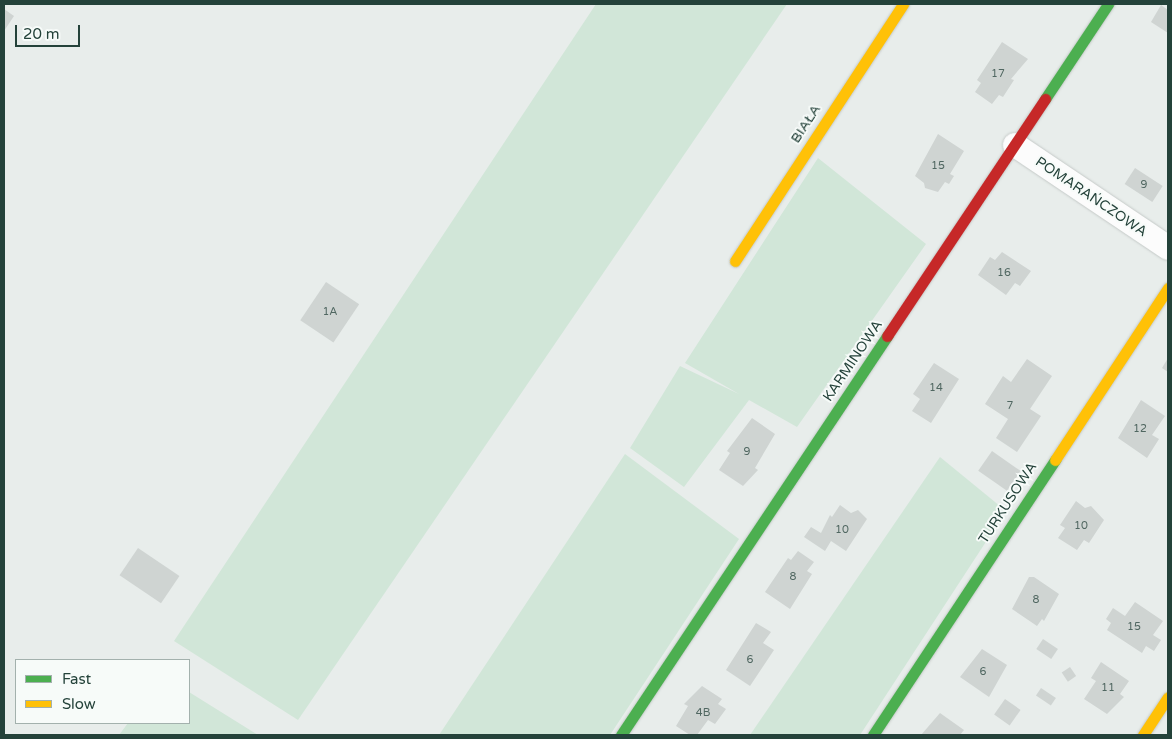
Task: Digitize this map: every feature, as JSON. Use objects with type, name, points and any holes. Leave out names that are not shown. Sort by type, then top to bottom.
[{"type":"street","name":"BIAŁA","points":[[735,260],[903,4]]},
{"type":"street","name":"KARMINOWA","points":[[622,735],[1108,4]]},
{"type":"street","name":"POMARAŃCZOWA","points":[[1014,145],[1168,248]]},
{"type":"street","name":"TURKUSOWA","points":[[873,735],[1168,288]]},
{"type":"street","points":[[1143,735],[1168,698]]},
{"type":"green space","points":[[596,4],[787,4],[298,720],[174,641]]},
{"type":"green space","points":[[818,158],[926,244],[797,427],[749,400],[684,487],[630,448],[680,366],[739,394],[685,363]]},
{"type":"green space","points":[[625,454],[739,539],[610,735],[439,735]]},
{"type":"green space","points":[[940,457],[1006,511],[860,735],[750,735]]},
{"type":"green space","points":[[190,693],[258,735],[119,735],[127,724],[190,724]]},
{"type":"building","points":[[1161,5],[1168,10],[1168,33],[1151,22]]},
{"type":"building","points":[[4,9],[14,16],[4,31]]},
{"type":"building","points":[[1002,42],[1028,59],[1011,79],[1014,80],[1003,97],[999,95],[992,104],[975,92],[981,83],[977,80]]},
{"type":"building","points":[[938,134],[964,151],[950,174],[954,176],[949,184],[945,182],[938,192],[925,188],[924,183],[915,176]]},
{"type":"building","points":[[1135,168],[1163,186],[1152,202],[1125,184]]},
{"type":"building","points":[[1002,252],[1031,271],[1020,286],[1015,283],[1006,295],[978,275],[990,257],[995,260]]},
{"type":"building","points":[[326,282],[359,304],[333,343],[300,320]]},
{"type":"building","points":[[1168,358],[1168,372],[1162,368]]},
{"type":"building","points":[[1027,359],[1052,376],[1030,409],[1041,416],[1017,452],[996,438],[1008,419],[985,404],[1003,376],[1011,382]]},
{"type":"building","points":[[934,363],[959,379],[931,423],[912,411],[920,399],[913,394]]},
{"type":"building","points":[[1141,400],[1165,416],[1152,435],[1159,439],[1147,458],[1118,438]]},
{"type":"building","points":[[752,418],[775,434],[755,468],[758,470],[743,486],[719,470],[730,453],[727,451]]},
{"type":"building","points":[[992,451],[1021,471],[1007,491],[978,471]]},
{"type":"building","points":[[1076,501],[1085,508],[1091,506],[1104,520],[1089,543],[1084,540],[1077,550],[1058,538],[1065,528],[1060,525]]},
{"type":"building","points":[[840,505],[851,513],[858,510],[867,519],[846,551],[831,541],[825,551],[804,537],[811,527],[821,533],[830,515],[832,517]]},
{"type":"building","points":[[138,548],[179,576],[161,603],[120,575]]},
{"type":"building","points":[[798,551],[814,562],[807,571],[812,574],[790,609],[765,592],[788,558],[791,560]]},
{"type":"building","points":[[1029,577],[1034,577],[1059,594],[1044,621],[1042,619],[1037,626],[1012,609]]},
{"type":"building","points":[[1135,602],[1163,621],[1153,635],[1161,640],[1154,651],[1146,646],[1142,653],[1107,630],[1111,623],[1106,619],[1113,608],[1125,616]]},
{"type":"building","points":[[756,623],[771,632],[763,643],[774,650],[750,686],[726,670]]},
{"type":"building","points":[[1043,639],[1058,649],[1051,659],[1036,649]]},
{"type":"building","points":[[982,649],[1007,665],[989,697],[960,677]]},
{"type":"building","points":[[1101,662],[1129,681],[1120,694],[1124,697],[1107,714],[1084,699],[1096,681],[1091,678]]},
{"type":"building","points":[[1070,667],[1076,676],[1068,682],[1062,673]]},
{"type":"building","points":[[702,686],[722,699],[718,704],[726,709],[715,724],[708,720],[697,735],[690,735],[676,726],[688,706],[684,704]]},
{"type":"building","points":[[1041,688],[1056,698],[1051,706],[1036,695]]},
{"type":"building","points":[[1005,699],[1021,710],[1010,725],[994,715]]},
{"type":"building","points":[[940,713],[964,730],[960,735],[921,735]]},
{"type":"traffic: fast","points":[[1045,99],[1108,4]]},
{"type":"traffic: fast","points":[[621,735],[887,336]]},
{"type":"traffic: fast","points":[[873,735],[1055,460]]},
{"type":"traffic: slow","points":[[735,261],[903,4]]},
{"type":"traffic: slow","points":[[1055,460],[1168,288]]},
{"type":"traffic: slow","points":[[1143,735],[1168,697]]},
{"type":"traffic: jam","points":[[887,336],[1045,99]]}]
